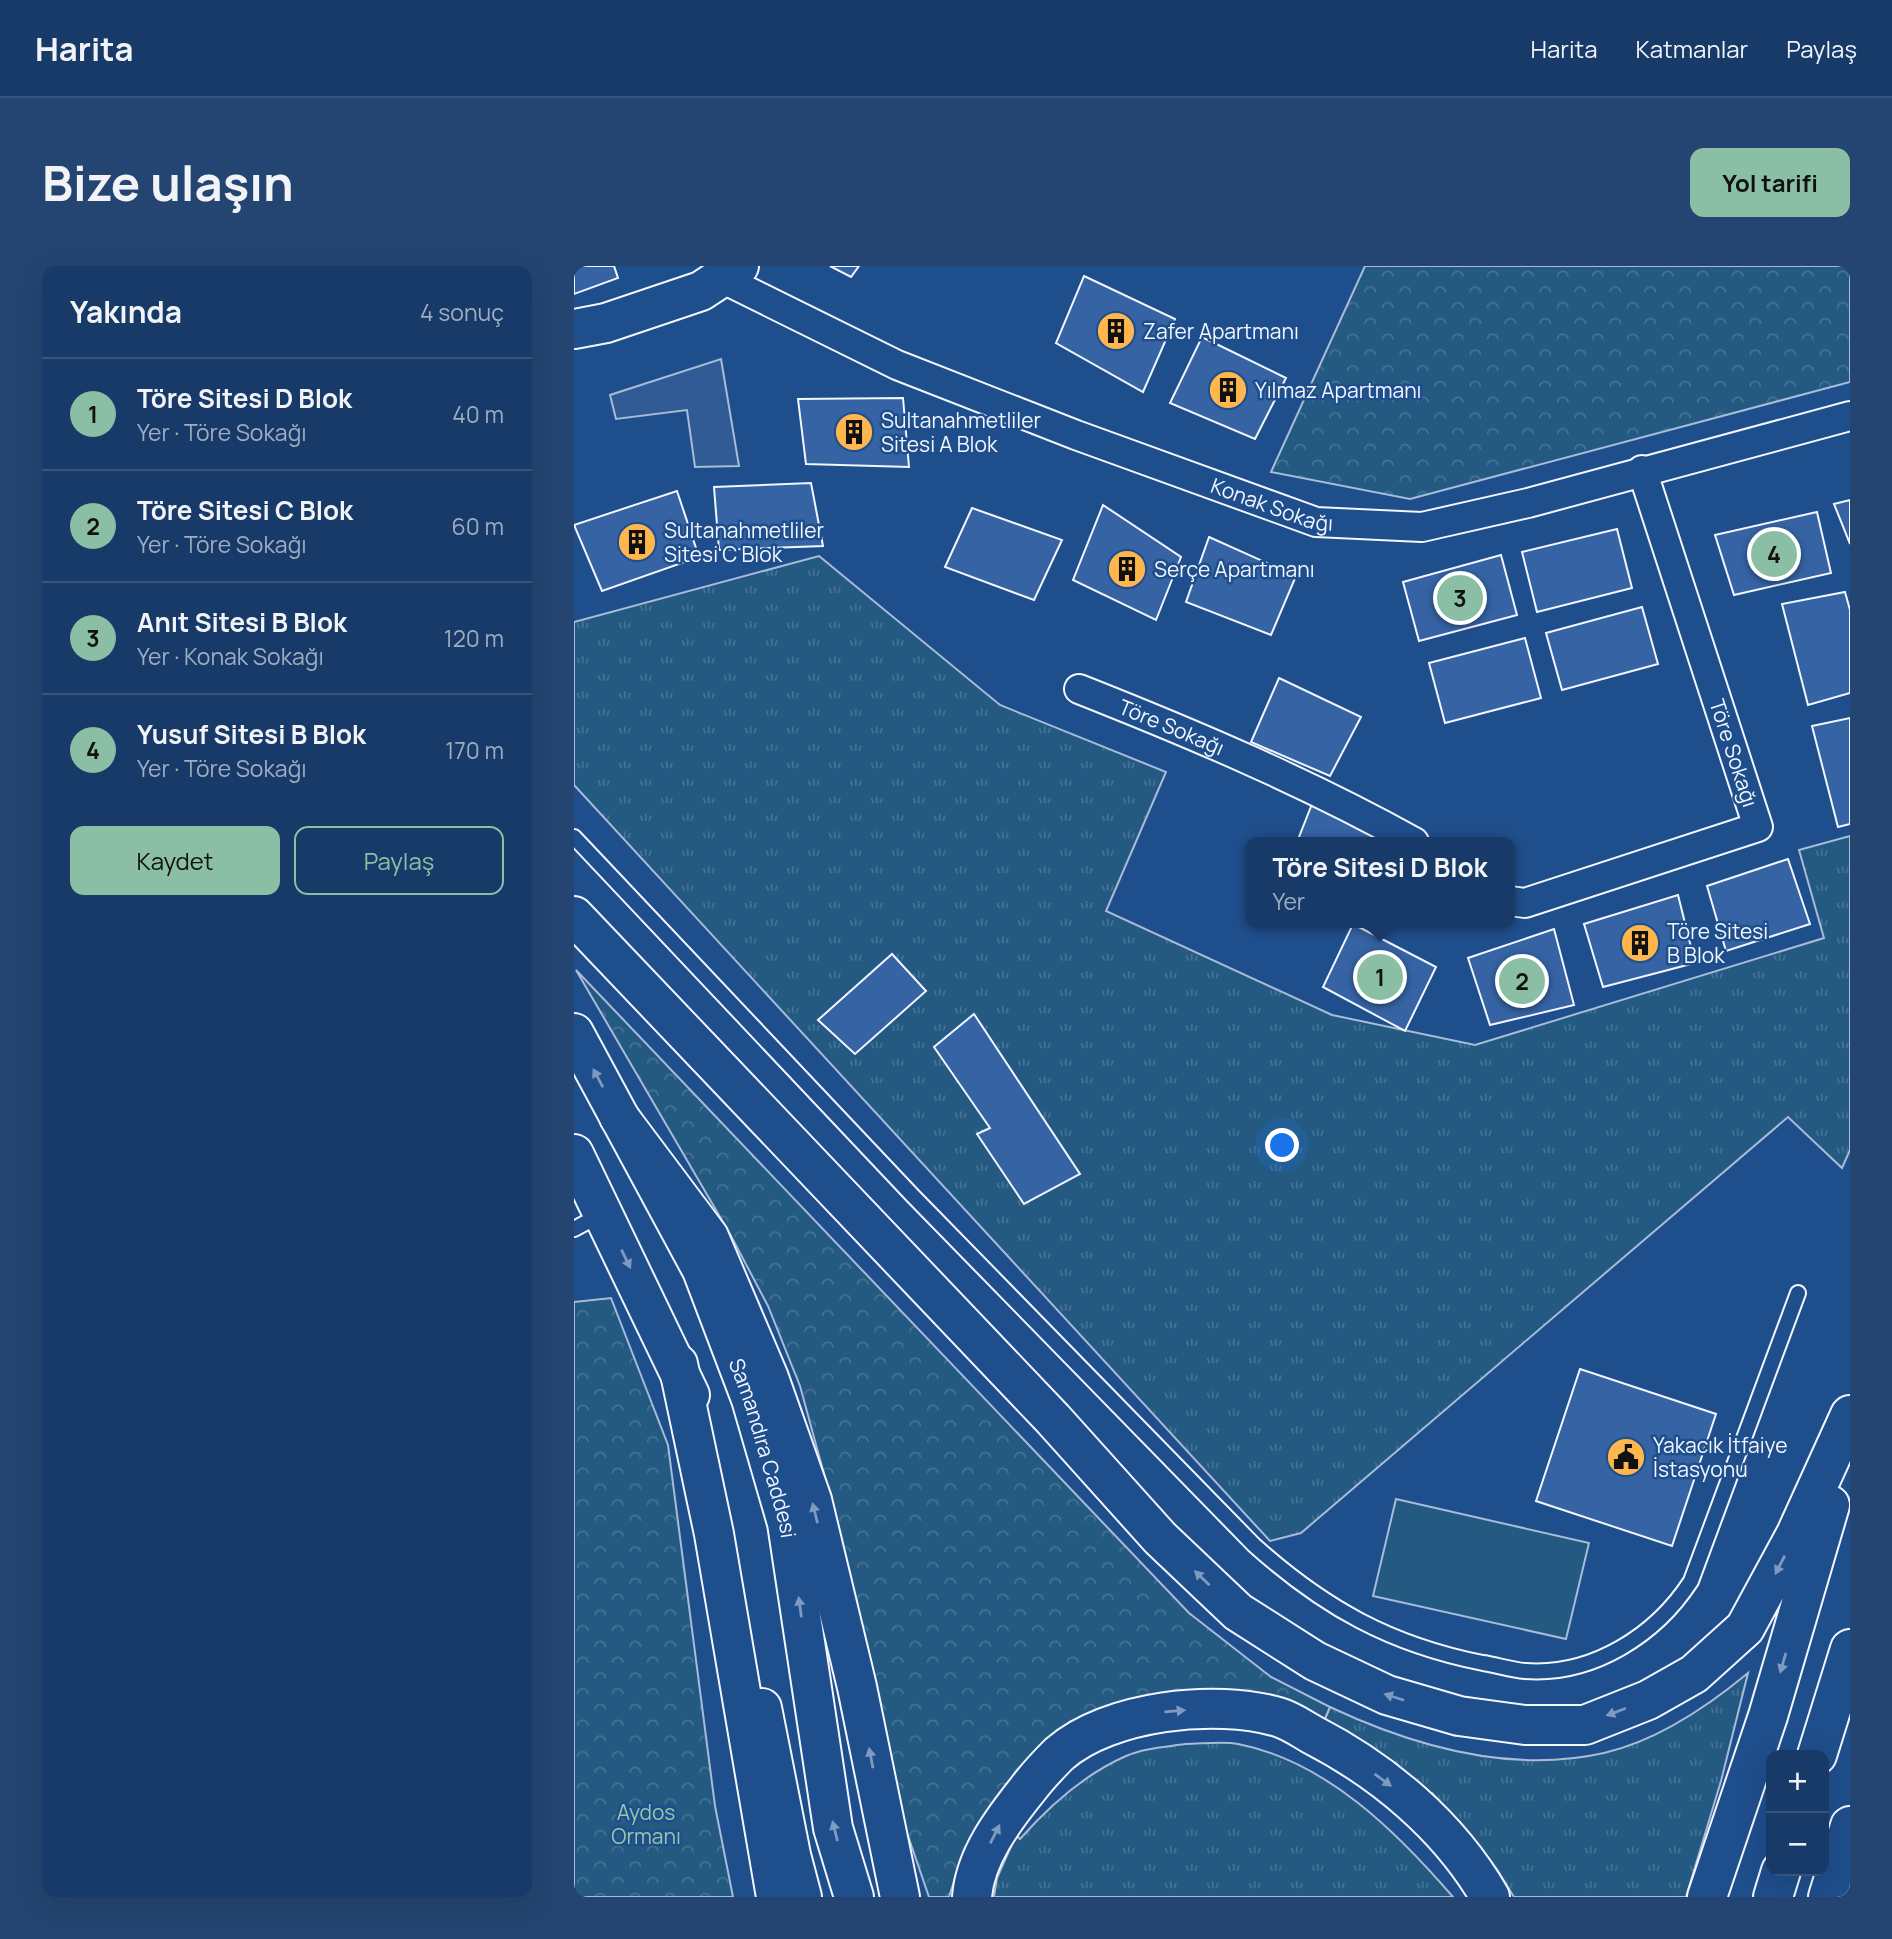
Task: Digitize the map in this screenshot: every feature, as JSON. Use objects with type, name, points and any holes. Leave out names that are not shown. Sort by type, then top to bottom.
[{"type":"main road","points":[[574,329],[606,323],[701,291],[730,272]]},
{"type":"main road","points":[[574,916],[1053,1419],[1160,1538],[1238,1612],[1315,1661],[1387,1695],[1459,1716],[1525,1725],[1585,1725],[1648,1700],[1694,1674],[1745,1628],[1796,1534],[1850,1415]]},
{"type":"main road","name":"Samandıra Caddesi","points":[[574,1033],[702,1270],[751,1399],[787,1523],[833,1828],[853,1897]]},
{"type":"main road","points":[[619,1117],[709,1237],[769,1378],[812,1500],[857,1687],[900,1897]]},
{"type":"main road","points":[[574,1154],[589,1221],[678,1364],[716,1461],[788,1842],[802,1897]]},
{"type":"main road","points":[[678,1364],[714,1534],[776,1897]]},
{"type":"main road","points":[[1707,1897],[1768,1716],[1850,1432]]},
{"type":"main road","points":[[1819,1750],[1850,1649]]},
{"type":"main road","points":[[972,1897],[973,1884],[997,1827],[1061,1753],[1103,1729],[1150,1715],[1216,1707],[1280,1717],[1343,1750],[1405,1796],[1446,1836],[1490,1897]]},
{"type":"main road","points":[[1828,1897],[1850,1826]]},
{"type":"main road","points":[[1773,1897],[1779,1876]]},
{"type":"street","name":"Konak Sokağı","points":[[730,272],[897,365],[1076,435],[1316,522],[1422,527],[1528,503],[1642,470],[1850,416]]},
{"type":"street","name":"Töre Sokağı","points":[[1515,902],[1525,903],[1758,827],[1642,470]]},
{"type":"street","name":"Töre Sokağı","points":[[1079,690],[1206,740],[1352,808],[1405,837]]},
{"type":"lane","points":[[574,837],[913,1196],[1254,1545],[1317,1597],[1352,1618],[1435,1654],[1526,1671],[1553,1670],[1605,1656],[1630,1643],[1667,1613],[1691,1581],[1798,1293]]},
{"type":"green space","points":[[1365,266],[1850,266],[1850,382],[1410,499],[1271,472]]},
{"type":"green space","points":[[819,556],[1000,705],[1166,772],[1106,911],[1332,1015],[1475,1045],[1824,938],[1799,850],[1850,836],[1850,1150],[1842,1168],[1788,1117],[1301,1533],[1270,1541],[574,785],[574,622]]},
{"type":"green space","points":[[576,970],[1189,1613],[1271,1677],[1330,1707],[1324,1721],[1218,1694],[1000,1794],[962,1856],[949,1897],[929,1897],[905,1827],[839,1529],[800,1386],[768,1306],[730,1234]]},
{"type":"green space","name":"Aydos Ormanı","points":[[611,1298],[668,1445],[715,1806],[733,1897],[574,1897],[574,1302]]},
{"type":"green space","points":[[1396,1499],[1589,1543],[1566,1639],[1373,1596]]},
{"type":"green space","points":[[1748,1673],[1721,1781],[1686,1897],[1514,1897],[1496,1868],[1432,1793],[1425,1800],[1324,1721],[1330,1707],[1396,1734],[1464,1753],[1534,1760],[1569,1759],[1623,1748],[1662,1731],[1716,1698]]},
{"type":"green space","points":[[1185,1744],[1238,1744],[1301,1766],[1358,1802],[1408,1848],[1453,1897],[994,1897],[997,1878],[1016,1835],[1020,1839],[1043,1814],[1069,1792],[1096,1772],[1133,1753]]},
{"type":"shaded area","points":[[721,359],[739,466],[695,467],[687,410],[616,419],[610,395]]},
{"type":"building","points":[[574,266],[614,266],[618,278],[574,294]]},
{"type":"building","points":[[830,266],[859,266],[851,277]]},
{"type":"building","name":"Zafer Apartmanı","points":[[1084,276],[1175,319],[1143,392],[1056,343]]},
{"type":"building","name":"Yılmaz Apartmanı","points":[[1202,337],[1286,378],[1255,439],[1170,403]]},
{"type":"building","name":"Sultanahmetliler Sitesi A Blok","points":[[903,398],[909,467],[806,464],[798,399]]},
{"type":"building","points":[[811,483],[823,546],[719,550],[714,487]]},
{"type":"building","name":"Sultanahmetliler Sitesi C Blok","points":[[677,491],[699,557],[602,591],[574,525]]},
{"type":"building","points":[[1850,500],[1850,544],[1834,504]]},
{"type":"building","name":"Serçe Apartmanı","points":[[1103,505],[1181,557],[1156,620],[1073,580]]},
{"type":"building","points":[[972,508],[1062,540],[1034,600],[945,567]]},
{"type":"building","points":[[1817,512],[1831,573],[1734,595],[1715,535]]},
{"type":"building","points":[[1617,529],[1632,588],[1537,612],[1522,552]]},
{"type":"building","points":[[1209,537],[1296,576],[1271,635],[1186,602]]},
{"type":"building","points":[[1501,555],[1517,615],[1419,641],[1403,582]]},
{"type":"building","points":[[1845,592],[1850,610],[1850,693],[1808,705],[1782,604]]},
{"type":"building","points":[[1642,607],[1658,664],[1562,690],[1546,633]]},
{"type":"building","points":[[1525,638],[1541,698],[1445,723],[1429,663]]},
{"type":"building","points":[[1279,678],[1361,717],[1330,776],[1251,742]]},
{"type":"building","points":[[1850,718],[1850,824],[1838,827],[1812,726]]},
{"type":"building","points":[[1312,804],[1383,837],[1299,837]]},
{"type":"building","points":[[1788,859],[1810,924],[1726,951],[1707,886]]},
{"type":"building","name":"Töre Sitesi B Blok","points":[[1678,895],[1695,963],[1603,987],[1584,924]]},
{"type":"building","points":[[1351,928],[1361,928],[1436,967],[1405,1031],[1323,987]]},
{"type":"building","points":[[1554,929],[1574,1005],[1490,1025],[1468,958]]},
{"type":"building","points":[[892,954],[926,991],[855,1054],[818,1020]]},
{"type":"building","points":[[974,1014],[1080,1174],[1024,1204],[977,1134],[990,1128],[934,1047]]},
{"type":"building","name":"Yakacık İtfaiye İstasyonu","points":[[1580,1369],[1716,1414],[1672,1546],[1536,1501]]},
{"type":"place","name":"Zafer Apartmanı","points":[[1116,331]]},
{"type":"place","name":"Yılmaz Apartmanı","points":[[1228,390]]},
{"type":"place","name":"Sultanahmetliler Sitesi A Blok","points":[[854,432]]},
{"type":"place","name":"Sultanahmetliler Sitesi C Blok","points":[[637,542]]},
{"type":"place","name":"Yusuf Sitesi B Blok","points":[[1774,554]]},
{"type":"place","name":"Serçe Apartmanı","points":[[1127,569]]},
{"type":"place","name":"Anıt Sitesi B Blok","points":[[1460,598]]},
{"type":"place","name":"Töre Sitesi B Blok","points":[[1640,943]]},
{"type":"place","name":"Töre Sitesi D Blok","points":[[1380,977]]},
{"type":"place","name":"Töre Sitesi C Blok","points":[[1522,981]]},
{"type":"place","name":"Yakacık İtfaiye İstasyonu","points":[[1626,1457]]}]
